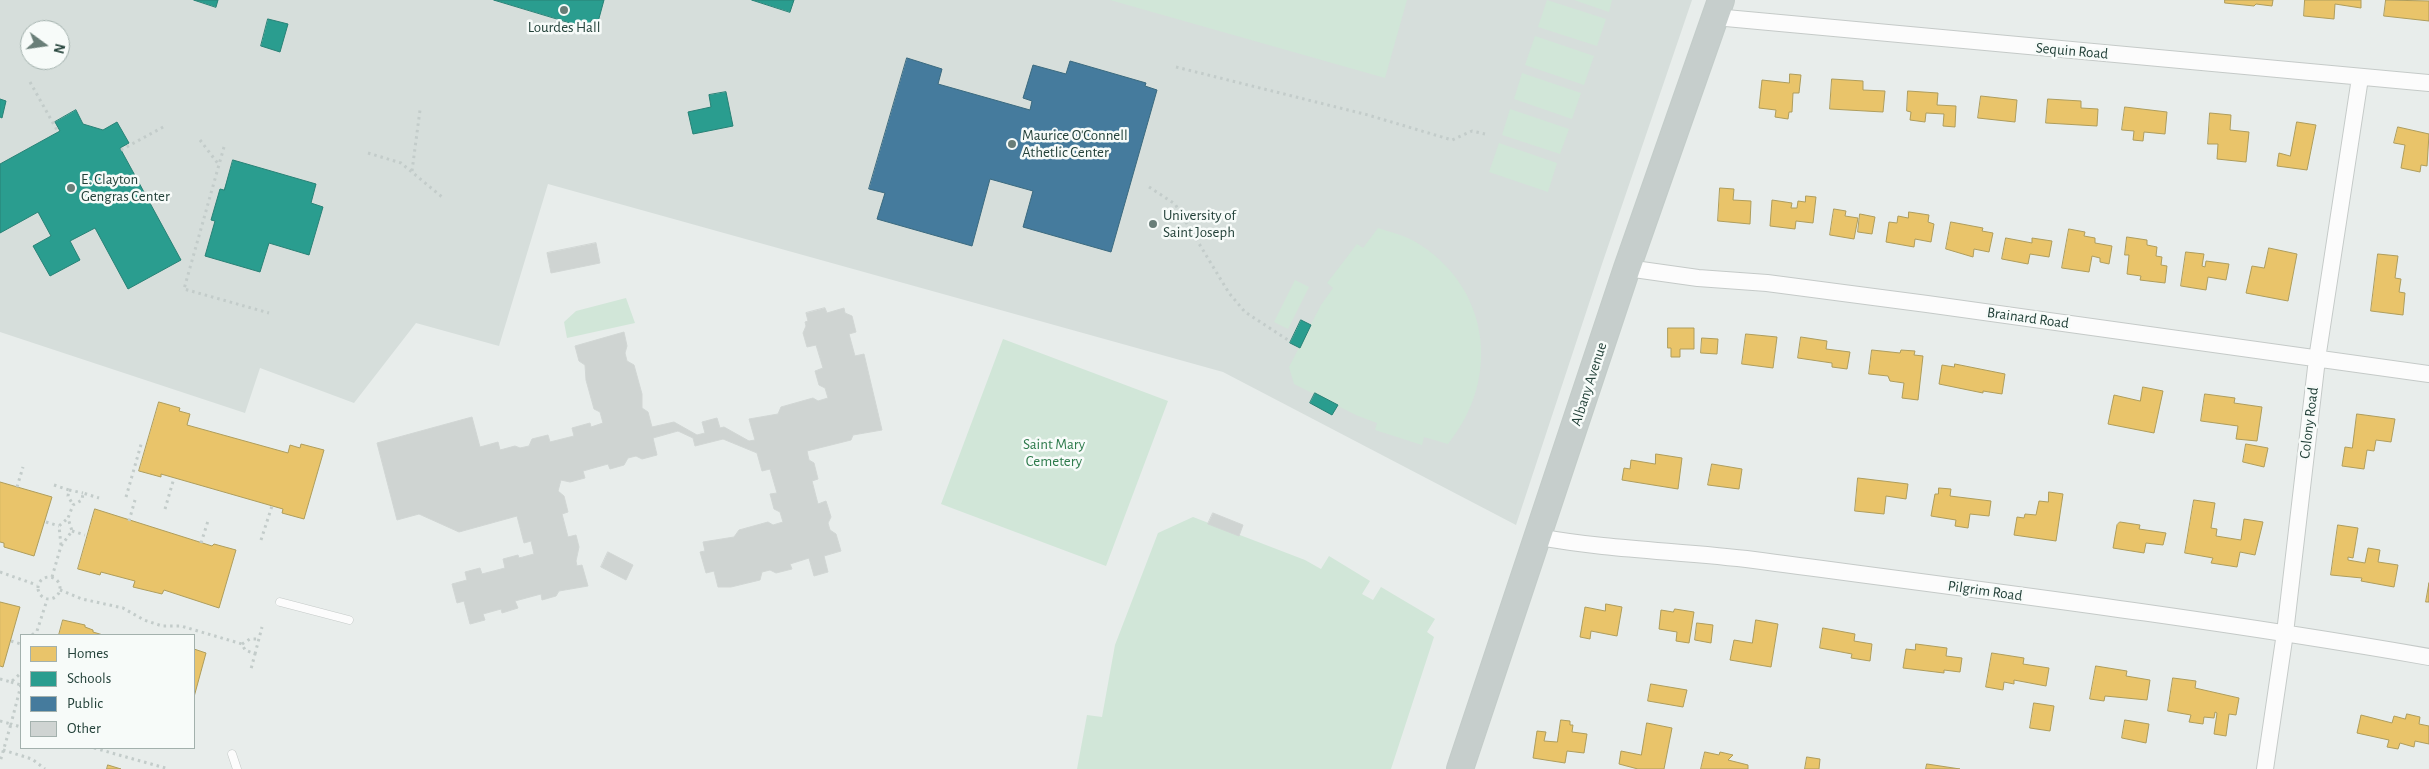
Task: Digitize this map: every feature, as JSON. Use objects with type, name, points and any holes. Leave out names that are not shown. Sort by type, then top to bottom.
[{"type":"highway","name":"Albany Avenue","points":[[1460,769],[1539,537],[1627,268],[1718,8]]},
{"type":"street","name":"Sequin Road","points":[[1718,8],[2360,78],[2429,83]]},
{"type":"street","name":"Colony Road","points":[[2265,769],[2285,633],[2317,359],[2360,78]]},
{"type":"street","name":"Brainard Road","points":[[1627,268],[1698,278],[1767,283],[2429,374]]},
{"type":"street","name":"Pilgrim Road","points":[[1539,537],[1591,545],[1751,560],[2285,633],[2429,657]]},
{"type":"lane","points":[[280,602],[349,620]]},
{"type":"lane","points":[[232,754],[237,769]]},
{"type":"path","points":[[1176,67],[1332,106],[1452,140],[1472,131],[1485,134]]},
{"type":"path","points":[[30,82],[58,132]]},
{"type":"path","points":[[412,172],[420,110]]},
{"type":"path","points":[[121,150],[165,126]]},
{"type":"path","points":[[200,140],[219,165]]},
{"type":"path","points":[[224,147],[184,289],[269,313]]},
{"type":"path","points":[[368,153],[392,159],[412,172],[442,197]]},
{"type":"path","points":[[1149,187],[1175,204],[1229,293],[1245,312],[1288,340]]},
{"type":"path","points":[[126,497],[142,444],[146,447]]},
{"type":"path","points":[[17,487],[23,467]]},
{"type":"path","points":[[165,508],[174,478]]},
{"type":"path","points":[[54,485],[99,498]]},
{"type":"path","points":[[69,490],[68,496],[73,505]]},
{"type":"path","points":[[59,526],[68,518],[73,505],[82,500],[83,493]]},
{"type":"path","points":[[129,521],[135,500]]},
{"type":"path","points":[[261,540],[272,506]]},
{"type":"path","points":[[68,518],[72,531]]},
{"type":"path","points":[[201,543],[208,521]]},
{"type":"path","points":[[46,522],[59,526]]},
{"type":"path","points":[[59,526],[61,546]]},
{"type":"path","points":[[72,531],[85,535]]},
{"type":"path","points":[[52,577],[61,546],[72,531]]},
{"type":"path","points":[[0,572],[38,585]]},
{"type":"path","points":[[44,577],[52,577],[59,583],[60,590],[54,598],[48,599],[39,594],[38,585],[44,577]]},
{"type":"path","points":[[60,590],[82,599],[123,608],[144,620],[162,626],[181,626],[242,644],[245,650],[255,654]]},
{"type":"path","points":[[33,634],[37,630],[48,599]]},
{"type":"path","points":[[251,669],[262,627]]},
{"type":"path","points":[[37,630],[38,634]]},
{"type":"path","points":[[242,644],[250,639],[259,639]]},
{"type":"path","points":[[12,641],[20,644]]},
{"type":"path","points":[[11,682],[20,674]]},
{"type":"path","points":[[0,679],[20,685]]},
{"type":"path","points":[[0,762],[20,689]]},
{"type":"path","points":[[0,721],[20,727]]},
{"type":"path","points":[[98,749],[169,769]]},
{"type":"path","points":[[3,750],[32,759],[44,769]]},
{"type":"shaded area","name":"University of Saint Joseph","points":[[0,0],[1692,0],[1516,525],[1223,372],[548,184],[499,346],[416,323],[354,403],[260,368],[245,413],[0,332]]},
{"type":"green space","points":[[1110,0],[1407,0],[1385,78]]},
{"type":"green space","points":[[1547,0],[1606,19],[1597,46],[1538,27]]},
{"type":"green space","points":[[1574,0],[1612,0],[1609,12]]},
{"type":"green space","points":[[1535,36],[1594,56],[1584,85],[1525,65]]},
{"type":"green space","points":[[1522,73],[1581,93],[1572,119],[1514,99]]},
{"type":"green space","points":[[1510,109],[1569,129],[1560,154],[1502,135]]},
{"type":"green space","points":[[1499,143],[1557,163],[1548,192],[1489,172]]},
{"type":"green space","points":[[1378,228],[1414,241],[1439,260],[1459,282],[1472,307],[1480,334],[1481,362],[1476,391],[1465,418],[1448,444],[1424,437],[1422,445],[1375,430],[1377,423],[1358,416],[1294,384],[1289,367],[1321,305],[1333,288],[1327,283],[1357,244],[1363,248]]},
{"type":"green space","points":[[1295,280],[1309,287],[1288,329],[1274,322]]},
{"type":"green space","points":[[626,298],[635,323],[567,338],[564,322],[576,311]]},
{"type":"green space","name":"Saint Mary Cemetery","points":[[1003,339],[1168,401],[1106,566],[941,504]]},
{"type":"green space","points":[[1193,517],[1305,560],[1321,569],[1329,556],[1370,581],[1362,594],[1373,600],[1381,587],[1435,619],[1427,632],[1434,637],[1391,769],[1077,769],[1087,715],[1102,717],[1115,645],[1158,533]]},
{"type":"building: Homes","points":[[2225,0],[2273,0],[2272,6],[2256,4],[2254,6],[2225,3]]},
{"type":"building: Homes","points":[[2305,0],[2361,0],[2361,8],[2335,4],[2334,19],[2304,16]]},
{"type":"building: Homes","points":[[2386,0],[2429,1],[2429,21],[2384,16]]},
{"type":"building: Homes","points":[[1790,74],[1801,75],[1799,93],[1793,93],[1792,112],[1789,112],[1788,119],[1775,117],[1776,110],[1759,108],[1762,80],[1789,83]]},
{"type":"building: Homes","points":[[1832,79],[1863,81],[1863,90],[1885,91],[1883,112],[1830,109]]},
{"type":"building: Homes","points":[[1908,91],[1938,93],[1937,105],[1956,106],[1955,127],[1943,126],[1944,114],[1926,113],[1925,122],[1910,120],[1911,112],[1907,111]]},
{"type":"building: Homes","points":[[1981,96],[2017,100],[2015,122],[1978,118]]},
{"type":"building: Homes","points":[[2048,99],[2081,101],[2081,108],[2098,109],[2097,126],[2046,123]]},
{"type":"building: Homes","points":[[2125,107],[2167,112],[2165,134],[2144,132],[2143,141],[2133,140],[2134,131],[2122,130]]},
{"type":"building: Homes","points":[[2210,113],[2231,115],[2230,130],[2249,132],[2246,162],[2217,159],[2218,144],[2208,144]]},
{"type":"building: Homes","points":[[2297,122],[2316,125],[2307,170],[2277,166],[2279,153],[2290,156]]},
{"type":"building: Homes","points":[[2398,127],[2429,134],[2427,166],[2421,165],[2420,172],[2401,168],[2405,145],[2394,143]]},
{"type":"building: Homes","points":[[1720,188],[1734,189],[1733,200],[1751,201],[1750,224],[1718,221]]},
{"type":"building: Homes","points":[[1806,196],[1816,197],[1813,223],[1796,221],[1795,229],[1770,226],[1772,200],[1792,203],[1791,208],[1797,208],[1798,201],[1805,202]]},
{"type":"building: Homes","points":[[1834,209],[1846,211],[1845,216],[1858,218],[1854,239],[1830,235]]},
{"type":"building: Homes","points":[[1909,212],[1929,215],[1928,222],[1934,224],[1931,242],[1915,239],[1914,247],[1886,242],[1889,222],[1897,223],[1898,216],[1908,218]]},
{"type":"building: Homes","points":[[1860,214],[1875,217],[1872,234],[1858,232]]},
{"type":"building: Homes","points":[[1951,222],[1983,228],[1982,231],[1993,233],[1989,252],[1974,249],[1973,257],[1946,249]]},
{"type":"building: Homes","points":[[2069,229],[2085,232],[2084,236],[2095,238],[2095,243],[2112,246],[2109,264],[2100,262],[2100,258],[2092,256],[2089,272],[2062,268]]},
{"type":"building: Homes","points":[[2127,237],[2147,240],[2147,245],[2157,247],[2156,256],[2162,257],[2161,265],[2167,266],[2165,283],[2140,280],[2141,276],[2127,274],[2129,255],[2125,255]]},
{"type":"building: Homes","points":[[2006,238],[2032,243],[2032,238],[2052,241],[2049,257],[2030,254],[2028,264],[2002,259]]},
{"type":"building: Homes","points":[[2269,248],[2297,254],[2288,301],[2246,293],[2252,266],[2264,268]]},
{"type":"building: Homes","points":[[2186,252],[2204,254],[2202,266],[2205,267],[2206,261],[2229,264],[2226,280],[2208,277],[2206,290],[2181,286]]},
{"type":"building: Homes","points":[[2378,254],[2398,256],[2395,278],[2401,279],[2399,292],[2405,293],[2403,315],[2371,311]]},
{"type":"building: Homes","points":[[1668,328],[1694,328],[1694,349],[1680,349],[1680,357],[1671,357],[1671,348],[1668,348]]},
{"type":"building: Homes","points":[[1746,334],[1777,337],[1773,368],[1742,364]]},
{"type":"building: Homes","points":[[1801,337],[1827,341],[1826,349],[1850,352],[1847,369],[1832,367],[1832,363],[1798,358]]},
{"type":"building: Homes","points":[[1702,338],[1718,339],[1717,354],[1701,353]]},
{"type":"building: Homes","points":[[1872,350],[1900,353],[1901,350],[1915,351],[1914,355],[1923,356],[1918,400],[1902,398],[1904,383],[1890,381],[1888,376],[1869,374]]},
{"type":"building: Homes","points":[[1955,364],[2005,374],[2002,394],[1983,391],[1983,393],[1939,384],[1942,365],[1954,367]]},
{"type":"building: Homes","points":[[2143,387],[2163,391],[2154,433],[2108,424],[2114,395],[2140,401]]},
{"type":"building: Homes","points":[[2205,394],[2235,398],[2234,403],[2262,407],[2257,441],[2236,439],[2238,426],[2201,421]]},
{"type":"building: Homes","points":[[159,402],[180,408],[179,411],[190,414],[187,425],[288,453],[290,445],[300,448],[301,444],[324,450],[304,519],[282,513],[283,509],[161,474],[161,477],[139,471]]},
{"type":"building: Homes","points":[[2357,414],[2395,419],[2391,442],[2376,440],[2374,451],[2367,450],[2364,469],[2342,466],[2345,447],[2352,448]]},
{"type":"building: Homes","points":[[2246,444],[2268,448],[2264,467],[2243,462]]},
{"type":"building: Homes","points":[[1656,454],[1682,458],[1678,489],[1622,480],[1624,468],[1630,469],[1631,460],[1655,464]]},
{"type":"building: Homes","points":[[1712,464],[1742,469],[1739,489],[1708,485]]},
{"type":"building: Homes","points":[[1858,478],[1908,484],[1906,499],[1886,496],[1884,514],[1855,511]]},
{"type":"building: Homes","points":[[0,482],[52,497],[34,556],[4,547],[4,543],[0,542]]},
{"type":"building: Homes","points":[[1939,488],[1951,489],[1950,496],[1991,501],[1989,516],[1970,514],[1968,528],[1955,526],[1956,520],[1931,516],[1935,494],[1938,494]]},
{"type":"building: Homes","points":[[2049,492],[2063,494],[2056,541],[2014,535],[2017,517],[2024,518],[2025,514],[2036,515],[2039,501],[2048,502]]},
{"type":"building: Homes","points":[[2194,500],[2215,503],[2211,528],[2217,529],[2216,536],[2241,540],[2244,519],[2263,522],[2255,555],[2240,552],[2237,567],[2211,563],[2213,558],[2185,553]]},
{"type":"building: Homes","points":[[95,509],[212,546],[214,544],[236,550],[219,608],[164,590],[162,594],[133,587],[135,581],[101,572],[100,575],[78,569]]},
{"type":"building: Homes","points":[[2120,522],[2140,525],[2139,529],[2166,533],[2163,545],[2146,543],[2144,553],[2113,548],[2117,525]]},
{"type":"building: Homes","points":[[2338,525],[2358,528],[2353,558],[2348,557],[2348,560],[2365,563],[2368,548],[2380,550],[2378,562],[2398,565],[2394,587],[2361,581],[2362,578],[2331,575]]},
{"type":"building: Homes","points":[[2429,583],[2429,602],[2426,602]]},
{"type":"building: Homes","points":[[0,602],[20,607],[3,667],[0,666]]},
{"type":"building: Homes","points":[[1606,604],[1622,607],[1617,636],[1591,631],[1590,639],[1580,637],[1585,607],[1605,611]]},
{"type":"building: Homes","points":[[1675,609],[1694,612],[1689,643],[1676,641],[1677,632],[1659,629],[1661,610],[1673,612]]},
{"type":"building: Homes","points":[[63,620],[85,625],[85,627],[93,630],[93,632],[100,634],[59,634]]},
{"type":"building: Homes","points":[[1756,620],[1778,624],[1771,667],[1730,660],[1734,640],[1752,643]]},
{"type":"building: Homes","points":[[1697,623],[1713,625],[1711,643],[1695,640]]},
{"type":"building: Homes","points":[[1823,628],[1855,634],[1854,641],[1872,644],[1870,661],[1851,658],[1852,654],[1820,648]]},
{"type":"building: Homes","points":[[1916,644],[1947,648],[1946,656],[1962,658],[1960,672],[1944,670],[1944,673],[1903,668],[1906,649],[1915,650]]},
{"type":"building: Homes","points":[[195,649],[206,653],[195,693]]},
{"type":"building: Homes","points":[[1992,653],[2024,658],[2023,664],[2049,668],[2046,686],[2014,680],[2014,684],[2004,682],[2003,690],[1986,687]]},
{"type":"building: Homes","points":[[2096,666],[2127,671],[2126,676],[2150,680],[2147,700],[2105,696],[2104,701],[2090,699]]},
{"type":"building: Homes","points":[[2173,678],[2196,681],[2195,688],[2239,698],[2236,715],[2229,714],[2226,736],[2214,734],[2217,713],[2215,712],[2214,718],[2204,717],[2203,724],[2189,722],[2191,715],[2168,711]]},
{"type":"building: Homes","points":[[1651,684],[1687,690],[1683,707],[1648,701]]},
{"type":"building: Homes","points":[[2034,703],[2054,706],[2050,731],[2030,728]]},
{"type":"building: Homes","points":[[2407,714],[2420,717],[2419,724],[2429,726],[2429,744],[2415,741],[2414,747],[2400,743],[2398,749],[2387,747],[2389,740],[2357,733],[2361,715],[2392,723],[2394,716],[2405,719]]},
{"type":"building: Homes","points":[[1561,720],[1570,721],[1570,725],[1573,725],[1572,732],[1587,734],[1584,753],[1567,751],[1565,763],[1533,758],[1537,731],[1546,732],[1544,741],[1557,742]]},
{"type":"building: Homes","points":[[2125,720],[2149,724],[2146,743],[2122,738]]},
{"type":"building: Homes","points":[[1647,723],[1672,728],[1664,769],[1638,769],[1619,764],[1621,751],[1641,755]]},
{"type":"building: Homes","points":[[1705,752],[1719,755],[1720,752],[1733,755],[1728,760],[1748,765],[1748,769],[1701,769]]},
{"type":"building: Homes","points":[[1807,757],[1820,759],[1819,769],[1805,769]]},
{"type":"building: Homes","points":[[1927,764],[1960,769],[1926,769]]},
{"type":"building: Homes","points":[[108,765],[121,769],[107,769]]},
{"type":"building: Schools","points":[[194,0],[218,0],[216,7]]},
{"type":"building: Schools","name":"Lourdes Hall","points":[[494,0],[604,0],[598,22],[591,20],[588,28]]},
{"type":"building: Schools","points":[[752,0],[794,0],[790,12]]},
{"type":"building: Schools","points":[[268,19],[288,24],[280,52],[261,46]]},
{"type":"building: Schools","points":[[726,92],[733,126],[693,134],[688,112],[711,107],[709,95]]},
{"type":"building: Schools","points":[[0,99],[6,101],[2,118],[0,117]]},
{"type":"building: Schools","name":"E. Clayton Gengras Center","points":[[76,110],[83,124],[103,130],[117,122],[129,143],[120,148],[181,260],[128,289],[95,228],[70,241],[80,260],[50,276],[33,246],[51,236],[38,212],[0,233],[0,164],[60,131],[55,122]]},
{"type":"building: Schools","points":[[233,160],[316,184],[311,203],[323,207],[309,255],[269,243],[260,272],[205,256],[215,221],[211,220],[220,189],[224,190]]},
{"type":"building: Schools","points":[[1301,320],[1311,325],[1300,348],[1290,343]]},
{"type":"building: Schools","points":[[1315,393],[1338,405],[1332,415],[1310,403]]},
{"type":"building: Public","name":"Maurice O'Connell Athetlic Center","points":[[907,58],[942,69],[938,84],[1030,110],[1032,101],[1023,98],[1033,65],[1066,74],[1070,61],[1146,83],[1145,86],[1157,90],[1111,252],[1023,227],[1033,191],[990,179],[972,246],[877,219],[885,193],[869,189]]},
{"type":"building: Other","points":[[596,243],[600,263],[551,273],[547,253]]},
{"type":"building: Other","points":[[825,308],[827,313],[844,308],[845,313],[852,316],[856,332],[849,334],[855,356],[864,354],[882,430],[853,435],[851,440],[807,451],[809,460],[814,463],[818,479],[812,481],[818,504],[826,501],[831,517],[828,523],[830,530],[836,534],[841,551],[824,556],[828,572],[814,576],[809,558],[790,564],[792,569],[776,573],[770,570],[762,572],[760,580],[731,587],[718,587],[714,571],[706,573],[700,552],[705,551],[703,542],[734,537],[739,530],[768,522],[773,525],[783,522],[780,512],[774,509],[770,494],[777,493],[770,469],[762,471],[757,453],[723,439],[695,446],[693,438],[678,431],[653,438],[657,455],[642,459],[636,456],[628,458],[624,465],[610,469],[608,464],[583,471],[585,478],[570,482],[561,480],[558,491],[564,496],[568,512],[562,514],[568,537],[576,535],[579,547],[576,561],[577,566],[582,565],[588,586],[559,591],[556,596],[542,600],[541,594],[515,601],[518,608],[502,613],[501,609],[483,614],[485,620],[470,624],[464,601],[457,603],[452,584],[467,580],[465,572],[480,568],[482,574],[505,568],[503,559],[518,555],[519,558],[534,554],[531,541],[524,543],[517,516],[459,532],[419,514],[397,520],[377,443],[472,417],[480,447],[498,442],[500,450],[515,446],[520,448],[529,446],[532,439],[548,435],[550,442],[574,436],[572,428],[590,423],[591,427],[603,423],[600,412],[594,409],[586,380],[585,365],[579,361],[575,346],[624,332],[627,346],[625,353],[627,361],[634,365],[642,394],[642,408],[648,412],[652,427],[674,422],[697,435],[705,433],[702,422],[717,418],[720,428],[724,427],[749,441],[755,440],[749,419],[778,414],[781,407],[813,398],[818,401],[828,398],[825,388],[819,385],[815,371],[823,368],[816,345],[807,347],[803,333],[806,326],[805,322],[808,321],[806,313]]},
{"type":"building: Other","points":[[1213,513],[1243,525],[1239,536],[1208,524]]},
{"type":"building: Other","points":[[608,552],[633,565],[626,580],[601,567]]},
{"type":"place","name":"Lourdes Hall","points":[[564,10]]},
{"type":"place","name":"Maurice O'Connell Athetlic Center","points":[[1012,144]]},
{"type":"place","name":"E. Clayton Gengras Center","points":[[71,188]]},
{"type":"place","name":"University of Saint Joseph","points":[[1153,224]]}]
